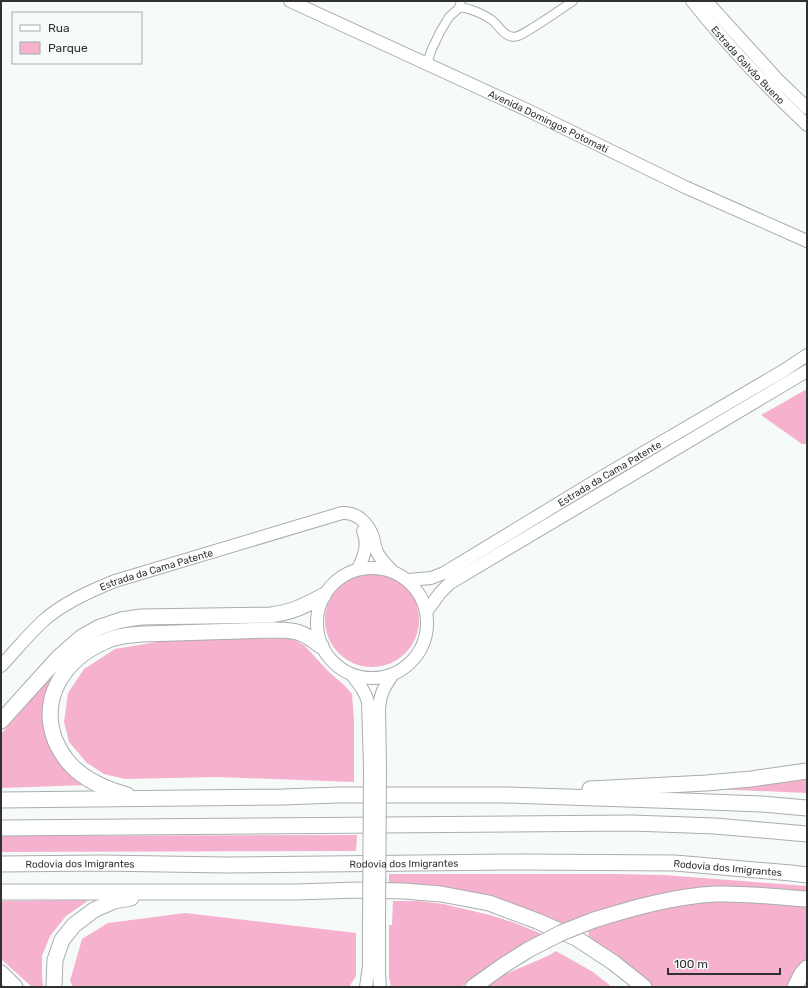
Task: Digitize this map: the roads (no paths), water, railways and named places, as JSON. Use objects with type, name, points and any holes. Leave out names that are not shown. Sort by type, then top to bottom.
[{"type":"highway","points":[[1,721],[58,658],[82,637],[100,626],[121,620],[141,617],[271,615],[300,608],[323,596]]},
{"type":"highway","points":[[141,799],[112,791],[98,785],[70,765],[59,750],[52,731],[50,714],[52,696],[58,681],[69,666],[84,652],[104,641],[123,636],[236,631],[287,630],[308,635],[321,646]]},
{"type":"highway","points":[[506,795],[583,789],[706,783],[751,779],[807,771]]},
{"type":"highway","points":[[1,800],[338,795],[506,795],[754,804],[807,808]]},
{"type":"highway","points":[[1,828],[632,823],[715,826],[807,834]]},
{"type":"highway","name":"Rodovia dos Imigrantes","points":[[1,864],[102,863],[225,865],[522,862],[659,863],[791,872],[807,875]]},
{"type":"highway","points":[[1,892],[288,892],[359,890],[434,893],[489,903],[537,921],[576,938],[614,963],[644,987]]},
{"type":"highway","points":[[54,987],[55,960],[62,940],[74,925],[94,910],[114,901],[160,892]]},
{"type":"highway","points":[[473,987],[528,950],[561,933],[594,920],[627,910],[693,896],[715,894],[807,899]]},
{"type":"highway","points":[[795,987],[801,975],[807,968]]},
{"type":"highway","points":[[1,973],[15,987]]},
{"type":"main road","name":"Avenida Domingos Potomati","points":[[290,1],[539,116],[685,187],[807,241]]},
{"type":"main road","name":"Estrada Galvão Bueno","points":[[692,1],[731,47],[807,125]]},
{"type":"main road","name":"Estrada Galvão Bueno","points":[[706,1],[777,79],[807,108]]},
{"type":"main road","name":"Estrada da Cama Patente","points":[[408,580],[431,578],[444,573],[596,481],[783,371],[807,355]]},
{"type":"main road","name":"Estrada da Cama Patente","points":[[427,611],[440,593],[450,583],[807,371]]},
{"type":"main road","name":"Estrada da Cama Patente","points":[[1,666],[44,620],[65,605],[91,590],[115,581],[342,513],[359,517],[364,522],[372,535],[378,553],[391,570]]},
{"type":"main road","points":[[335,516],[355,522],[365,537],[366,545],[364,554],[358,568]]},
{"type":"main road","points":[[352,675],[362,678],[383,678],[410,664],[422,649],[428,630],[427,611],[420,594],[408,580],[391,570],[374,567],[358,568],[344,574],[332,584],[323,596],[318,612],[317,629],[321,646],[334,663],[352,675],[362,687],[366,695],[375,767]]},
{"type":"main road","points":[[380,987],[374,923],[375,767],[380,700],[382,692],[393,674]]},
{"type":"main road","points":[[366,987],[374,923]]},
{"type":"street","points":[[428,64],[431,51],[440,32],[449,17],[460,4],[461,7],[493,21],[505,34],[513,37],[527,31],[573,1]]}]
